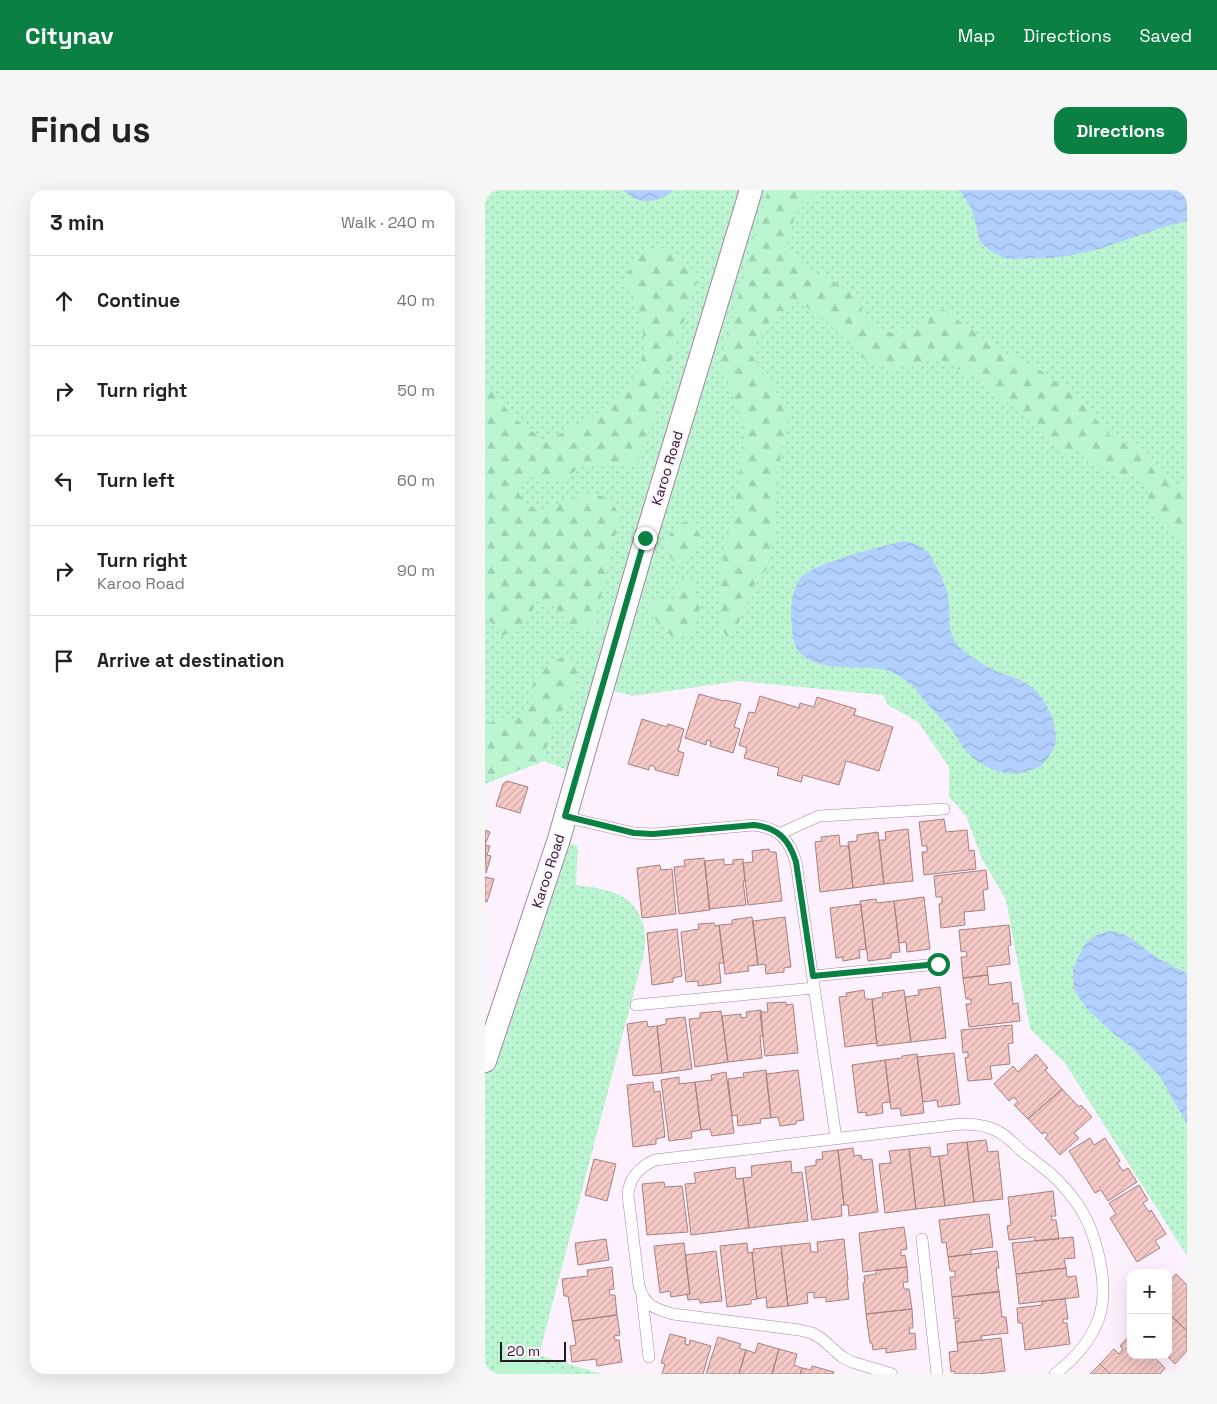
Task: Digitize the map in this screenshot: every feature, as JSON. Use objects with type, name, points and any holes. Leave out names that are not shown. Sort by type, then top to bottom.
[{"type":"street","name":"Karoo Road","points":[[485,1062],[553,858],[640,557],[751,190]]},
{"type":"lane","points":[[779,834],[819,816],[944,809]]},
{"type":"lane","points":[[565,816],[634,833],[653,834],[754,825],[765,826],[779,834],[787,842],[793,851],[796,862],[836,1138]]},
{"type":"lane","points":[[636,1005],[938,964]]},
{"type":"lane","points":[[649,1357],[628,1195],[630,1183],[641,1167],[655,1160],[961,1124],[989,1127],[997,1130],[1012,1141],[1051,1175],[1076,1201],[1093,1233],[1098,1249],[1100,1266],[1102,1301],[1099,1318],[1091,1335],[1080,1351],[1066,1366],[1055,1374]]},
{"type":"lane","points":[[922,1239],[937,1374]]},
{"type":"lane","points":[[641,1294],[648,1304],[673,1314],[812,1333],[822,1339],[842,1357],[852,1362],[892,1374]]},
{"type":"green space","points":[[485,190],[1187,190],[1187,1256],[1065,1063],[1030,1029],[1006,900],[982,859],[966,816],[949,797],[949,767],[918,722],[888,705],[883,695],[739,681],[633,696],[603,688],[578,774],[544,761],[485,784]]},
{"type":"green space","points":[[768,190],[820,190],[795,215],[787,244],[812,269],[854,294],[868,323],[892,333],[918,326],[941,308],[1004,353],[1037,368],[1080,399],[1109,435],[1147,454],[1179,486],[1187,484],[1187,550],[1149,509],[1148,492],[1132,473],[1120,480],[1078,451],[1067,455],[1010,404],[972,376],[939,359],[895,369],[871,365],[819,314],[797,302],[769,321],[750,353],[790,410],[778,469],[774,534],[767,568],[753,587],[736,629],[727,637],[719,625],[720,574],[733,515],[746,431],[726,374],[718,364]]},
{"type":"green space","points":[[642,249],[673,252],[699,274],[637,467],[615,464],[581,467],[561,480],[531,477],[515,490],[527,503],[544,515],[554,505],[592,493],[609,499],[620,515],[593,630],[575,630],[554,607],[536,596],[533,610],[519,627],[502,636],[485,616],[485,382],[514,418],[545,441],[593,417],[620,395],[639,370],[645,345],[639,307],[624,279]]},
{"type":"green space","points":[[688,521],[699,533],[703,543],[679,567],[669,556],[666,547],[668,538],[675,525]]},
{"type":"green space","points":[[680,579],[693,580],[700,608],[692,634],[673,638],[645,608],[651,598],[672,601]]},
{"type":"green space","points":[[562,657],[578,664],[570,702],[555,719],[543,760],[504,776],[485,778],[485,725],[500,718],[517,719],[531,705],[534,675]]},
{"type":"green space","points":[[559,839],[578,846],[576,885],[607,890],[625,898],[637,911],[644,927],[645,935],[644,953],[539,1355],[601,1374],[485,1374],[485,1062]]},
{"type":"green space","points":[[502,1353],[572,1374],[496,1374]]},
{"type":"water","points":[[624,190],[674,190],[662,198],[649,201],[636,199]]},
{"type":"water","points":[[959,190],[1187,190],[1187,221],[1099,249],[1073,255],[1050,258],[1008,259],[992,252],[980,242],[971,209]]},
{"type":"water","points":[[904,541],[917,545],[926,551],[938,570],[948,598],[950,628],[957,644],[967,654],[989,668],[1026,683],[1040,696],[1050,711],[1055,729],[1055,746],[1042,765],[1011,774],[987,767],[967,752],[949,726],[913,686],[900,676],[875,668],[838,667],[814,662],[797,649],[793,635],[791,609],[794,591],[799,580],[805,574],[831,562]]},
{"type":"water","points":[[1108,931],[1121,933],[1160,960],[1187,973],[1187,1124],[1159,1075],[1130,1046],[1087,1009],[1074,990],[1073,970],[1080,953],[1086,943],[1097,935]]},
{"type":"building","points":[[699,694],[741,704],[734,727],[740,729],[733,753],[710,746],[711,741],[707,740],[706,745],[685,738]]},
{"type":"building","points":[[760,696],[799,708],[800,703],[814,707],[817,697],[856,709],[854,715],[893,727],[879,771],[846,761],[839,785],[803,775],[801,782],[777,775],[779,768],[744,758],[747,748],[739,745],[749,712],[755,713]]},
{"type":"building","points":[[642,719],[667,727],[668,724],[684,729],[678,751],[684,753],[678,776],[655,770],[655,767],[650,765],[649,770],[628,764]]},
{"type":"building","points":[[507,781],[528,787],[520,813],[496,806],[503,784]]},
{"type":"building","points":[[944,819],[946,832],[967,830],[969,851],[974,850],[976,869],[924,875],[922,852],[927,852],[927,846],[922,846],[919,822]]},
{"type":"building","points":[[908,829],[913,881],[884,884],[879,840],[886,840],[885,832]]},
{"type":"building","points":[[485,830],[490,832],[485,844]]},
{"type":"building","points":[[878,832],[884,884],[853,888],[848,842],[857,841],[857,835]]},
{"type":"building","points":[[839,835],[840,846],[849,846],[853,888],[820,892],[815,842],[822,841],[821,837]]},
{"type":"building","points":[[485,845],[490,846],[487,855],[491,856],[486,873]]},
{"type":"building","points":[[769,849],[770,852],[776,852],[782,901],[748,905],[743,863],[753,862],[752,851]]},
{"type":"building","points":[[704,858],[710,910],[679,914],[674,867],[685,866],[684,860]]},
{"type":"building","points":[[724,859],[724,865],[733,864],[733,860],[743,859],[746,905],[709,909],[705,861]]},
{"type":"building","points":[[660,865],[661,870],[672,869],[676,914],[642,918],[637,868]]},
{"type":"building","points":[[986,870],[988,889],[983,890],[985,910],[964,912],[965,925],[941,928],[939,904],[942,903],[942,897],[936,897],[934,876]]},
{"type":"building","points":[[485,877],[494,879],[487,902],[485,901]]},
{"type":"building","points":[[924,897],[930,949],[907,952],[906,942],[899,943],[894,901]]},
{"type":"building","points":[[876,899],[877,903],[894,901],[900,952],[891,953],[891,958],[868,961],[860,901]]},
{"type":"building","points":[[861,904],[866,949],[859,950],[860,958],[843,961],[843,957],[836,958],[830,908]]},
{"type":"building","points":[[752,917],[758,965],[748,966],[749,971],[725,974],[719,925],[732,924],[732,920]]},
{"type":"building","points":[[785,917],[791,967],[784,968],[784,972],[766,974],[765,964],[758,965],[753,921]]},
{"type":"building","points":[[714,923],[715,926],[719,925],[724,963],[719,963],[721,983],[698,986],[698,981],[686,982],[681,932],[699,929],[698,924]]},
{"type":"building","points":[[1009,925],[1011,945],[1008,946],[1010,964],[987,967],[988,975],[963,978],[961,957],[967,957],[966,951],[961,952],[959,930]]},
{"type":"building","points":[[677,929],[682,976],[673,978],[673,982],[652,985],[647,933]]},
{"type":"building","points":[[988,975],[989,985],[1011,982],[1013,1004],[1018,1003],[1020,1021],[969,1027],[966,1004],[971,1004],[971,999],[966,999],[963,978]]},
{"type":"building","points":[[940,987],[946,1038],[911,1042],[905,997],[919,995],[918,990]]},
{"type":"building","points":[[864,990],[865,999],[872,999],[877,1043],[845,1047],[839,997],[847,996],[846,993]]},
{"type":"building","points":[[904,990],[911,1042],[877,1046],[872,999],[883,997],[882,993]]},
{"type":"building","points":[[786,1002],[786,1005],[793,1004],[798,1053],[765,1056],[760,1012],[768,1012],[767,1003]]},
{"type":"building","points":[[761,1010],[763,1036],[760,1036],[762,1058],[728,1062],[722,1016],[741,1014],[741,1018],[747,1017],[746,1012]]},
{"type":"building","points":[[721,1011],[728,1062],[695,1067],[689,1019],[700,1018],[700,1013]]},
{"type":"building","points":[[685,1017],[692,1069],[662,1073],[657,1026],[666,1024],[666,1019]]},
{"type":"building","points":[[647,1021],[648,1027],[657,1026],[662,1073],[633,1076],[627,1024]]},
{"type":"building","points":[[1012,1025],[1013,1043],[1008,1044],[1010,1064],[990,1066],[992,1079],[968,1081],[965,1058],[968,1057],[968,1052],[963,1053],[961,1030]]},
{"type":"building","points":[[954,1053],[960,1104],[938,1107],[937,1100],[923,1102],[917,1057]]},
{"type":"building","points":[[917,1054],[924,1113],[901,1116],[900,1108],[891,1109],[885,1060]]},
{"type":"building","points":[[1036,1054],[1048,1068],[1045,1070],[1062,1089],[1028,1119],[1014,1105],[1018,1102],[1014,1097],[1009,1101],[994,1084],[1013,1066],[1018,1072]]},
{"type":"building","points":[[885,1060],[890,1102],[882,1103],[883,1113],[866,1116],[866,1112],[858,1113],[852,1065]]},
{"type":"building","points":[[766,1070],[771,1118],[760,1119],[761,1123],[738,1126],[737,1115],[732,1116],[728,1079],[744,1077],[743,1073]]},
{"type":"building","points":[[798,1070],[804,1120],[796,1121],[796,1124],[780,1126],[778,1117],[771,1118],[766,1074]]},
{"type":"building","points":[[726,1072],[734,1133],[712,1136],[710,1129],[701,1130],[695,1082],[712,1080],[711,1075]]},
{"type":"building","points":[[679,1077],[679,1084],[695,1082],[701,1130],[691,1132],[692,1138],[669,1141],[661,1080]]},
{"type":"building","points":[[653,1082],[654,1092],[660,1091],[665,1137],[656,1139],[656,1144],[633,1147],[627,1085]]},
{"type":"building","points":[[1062,1089],[1079,1107],[1081,1105],[1092,1117],[1074,1133],[1079,1138],[1060,1155],[1045,1138],[1048,1135],[1045,1132],[1042,1134],[1028,1119]]},
{"type":"building","points":[[1090,1138],[1094,1145],[1105,1138],[1120,1161],[1117,1163],[1123,1171],[1128,1168],[1137,1182],[1108,1201],[1101,1190],[1095,1193],[1069,1151]]},
{"type":"building","points":[[986,1140],[988,1152],[998,1151],[1003,1199],[974,1202],[967,1142]]},
{"type":"building","points":[[967,1142],[974,1202],[945,1206],[939,1156],[948,1155],[947,1144]]},
{"type":"building","points":[[930,1147],[931,1157],[939,1156],[945,1206],[916,1209],[909,1149]]},
{"type":"building","points":[[853,1148],[854,1156],[861,1155],[862,1160],[872,1159],[878,1212],[849,1216],[848,1205],[844,1205],[838,1150]]},
{"type":"building","points":[[909,1149],[916,1209],[885,1213],[879,1164],[891,1163],[889,1151]]},
{"type":"building","points":[[838,1150],[844,1205],[841,1205],[842,1216],[812,1220],[805,1167],[816,1165],[816,1160],[823,1159],[822,1152]]},
{"type":"building","points":[[594,1159],[616,1164],[607,1201],[585,1195]]},
{"type":"building","points":[[791,1161],[792,1173],[802,1172],[808,1221],[749,1228],[743,1178],[752,1177],[751,1166]]},
{"type":"building","points":[[735,1167],[736,1179],[743,1178],[749,1228],[691,1235],[685,1184],[696,1183],[694,1173]]},
{"type":"building","points":[[664,1182],[665,1187],[682,1186],[688,1232],[647,1235],[642,1184]]},
{"type":"building","points":[[1139,1185],[1148,1200],[1143,1203],[1149,1212],[1151,1210],[1166,1234],[1155,1241],[1160,1248],[1137,1262],[1110,1218],[1116,1214],[1109,1203]]},
{"type":"building","points":[[1053,1191],[1056,1216],[1051,1216],[1052,1220],[1056,1220],[1059,1239],[1035,1241],[1035,1237],[1009,1240],[1007,1226],[1011,1225],[1008,1197]]},
{"type":"building","points":[[989,1214],[993,1247],[971,1250],[971,1254],[948,1257],[946,1242],[942,1243],[939,1220]]},
{"type":"building","points":[[904,1227],[907,1249],[901,1250],[901,1256],[905,1255],[907,1267],[863,1272],[859,1233]]},
{"type":"building","points":[[1073,1237],[1075,1258],[1064,1259],[1066,1268],[1016,1274],[1012,1243]]},
{"type":"building","points":[[606,1239],[609,1260],[578,1265],[575,1243]]},
{"type":"building","points":[[844,1239],[849,1299],[826,1302],[826,1297],[814,1298],[814,1292],[807,1293],[808,1303],[788,1306],[781,1246],[810,1243],[811,1252],[818,1252],[817,1242]]},
{"type":"building","points":[[684,1243],[690,1294],[671,1297],[670,1291],[660,1293],[654,1246]]},
{"type":"building","points":[[747,1243],[748,1253],[752,1252],[757,1299],[751,1300],[751,1304],[727,1307],[720,1246]]},
{"type":"building","points":[[781,1246],[788,1306],[767,1308],[766,1297],[757,1299],[752,1252],[754,1253],[753,1249]]},
{"type":"building","points":[[716,1251],[722,1301],[700,1303],[699,1299],[688,1300],[687,1295],[690,1294],[685,1255]]},
{"type":"building","points":[[997,1251],[999,1268],[996,1268],[999,1292],[952,1297],[950,1277],[955,1277],[955,1271],[950,1271],[948,1257]]},
{"type":"building","points":[[612,1267],[614,1289],[609,1290],[610,1295],[615,1295],[617,1315],[572,1321],[568,1296],[564,1296],[562,1279],[588,1276],[587,1270]]},
{"type":"building","points":[[907,1267],[908,1282],[903,1282],[904,1289],[909,1289],[912,1309],[866,1314],[864,1276],[876,1274],[876,1270]]},
{"type":"building","points":[[1066,1268],[1067,1277],[1076,1276],[1079,1297],[1019,1304],[1016,1274]]},
{"type":"building","points":[[1176,1274],[1187,1285],[1187,1331],[1172,1317],[1172,1278]]},
{"type":"building","points":[[999,1291],[1002,1317],[1006,1317],[1008,1333],[981,1336],[982,1340],[957,1343],[955,1321],[959,1321],[959,1318],[954,1319],[952,1297]]},
{"type":"building","points":[[1065,1299],[1068,1319],[1063,1319],[1063,1323],[1067,1323],[1070,1344],[1025,1350],[1022,1323],[1018,1323],[1017,1308],[1042,1305],[1042,1301]]},
{"type":"building","points":[[912,1309],[913,1328],[909,1328],[910,1334],[915,1333],[916,1349],[886,1353],[886,1348],[873,1350],[872,1343],[870,1343],[866,1314]]},
{"type":"building","points":[[617,1315],[620,1335],[614,1336],[615,1340],[619,1340],[622,1362],[597,1366],[596,1359],[572,1362],[570,1346],[576,1345],[572,1321]]},
{"type":"building","points":[[1172,1317],[1187,1331],[1187,1336],[1185,1337],[1187,1339],[1187,1351],[1175,1364],[1170,1359],[1172,1359]]},
{"type":"building","points":[[670,1334],[686,1338],[685,1344],[689,1345],[690,1340],[711,1346],[703,1374],[662,1374],[665,1364],[661,1363]]},
{"type":"building","points":[[718,1337],[741,1344],[739,1348],[746,1350],[739,1374],[706,1374]]},
{"type":"building","points":[[1001,1338],[1005,1371],[978,1374],[955,1374],[954,1371],[951,1372],[949,1352],[958,1351],[957,1343]]},
{"type":"building","points":[[1127,1338],[1127,1359],[1156,1359],[1165,1368],[1160,1374],[1110,1374],[1100,1364],[1114,1349],[1119,1354],[1123,1349],[1120,1346]]},
{"type":"building","points":[[758,1343],[779,1349],[772,1374],[739,1374],[746,1350],[755,1353]]},
{"type":"building","points":[[779,1349],[797,1354],[794,1365],[802,1368],[800,1374],[772,1374]]},
{"type":"building","points":[[1100,1364],[1110,1374],[1090,1374]]},
{"type":"building","points":[[812,1366],[834,1372],[833,1374],[800,1374],[802,1368],[811,1370]]},
{"type":"route","points":[[645,538],[565,816],[634,833],[653,834],[754,825],[765,826],[782,836],[793,851],[813,976],[938,964]]}]
